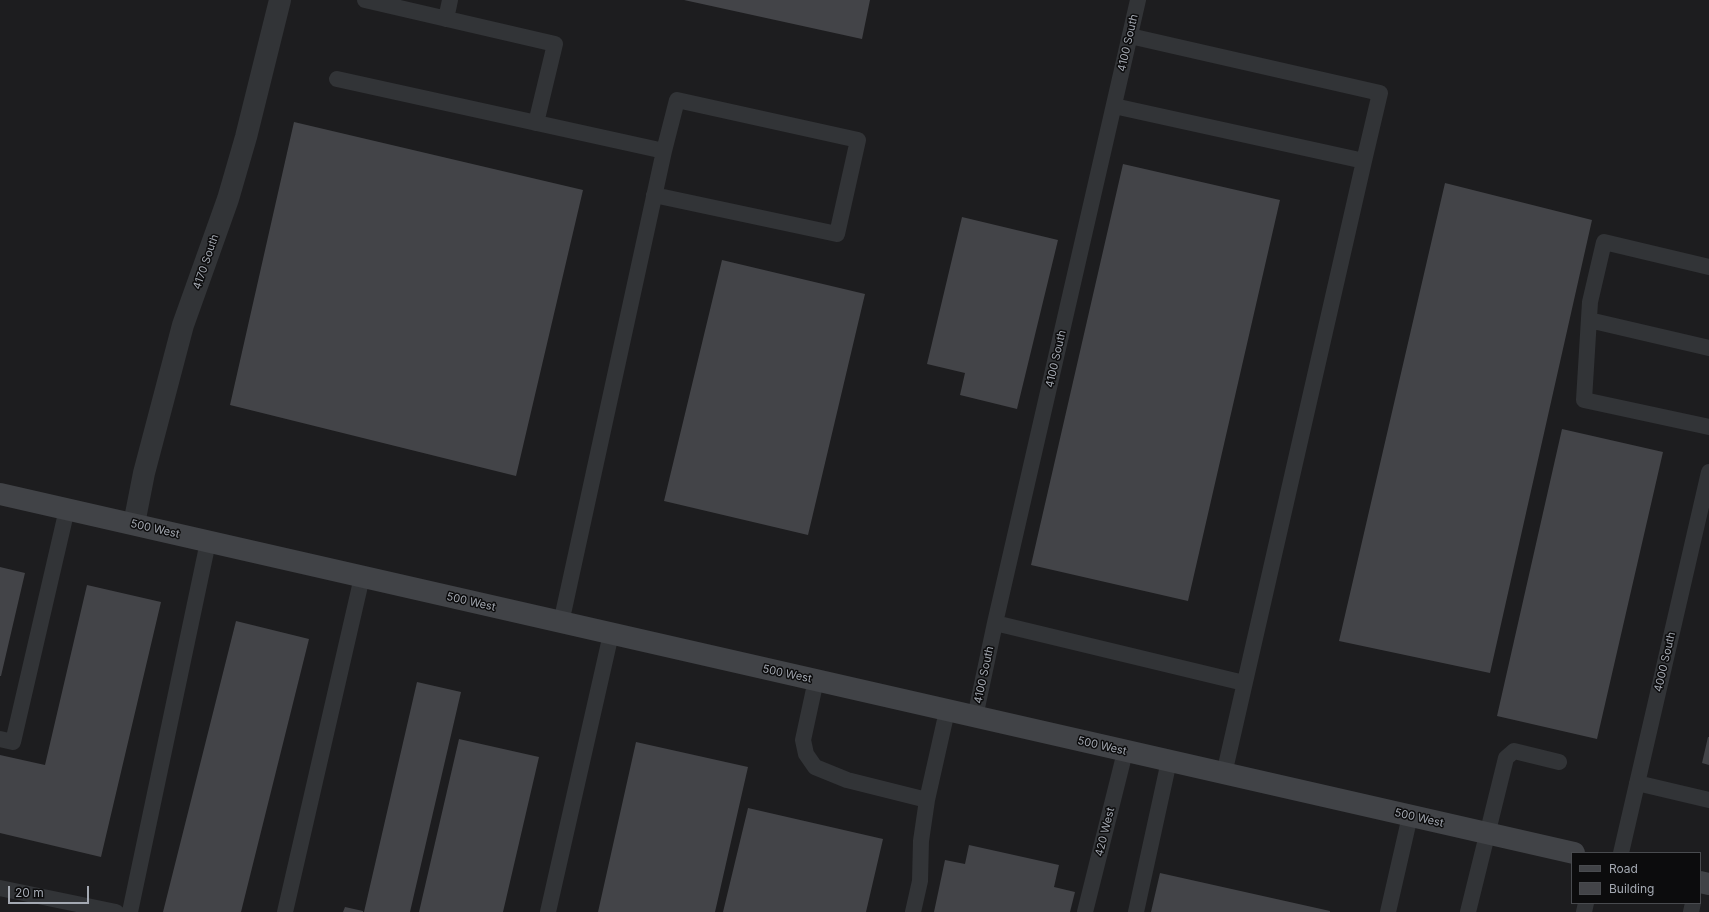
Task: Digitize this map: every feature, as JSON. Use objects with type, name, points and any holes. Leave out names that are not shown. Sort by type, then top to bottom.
[{"type":"main road","name":"500 West","points":[[0,494],[816,680],[975,718],[1571,852]]},
{"type":"street","name":"4170 South","points":[[134,524],[144,473],[183,325],[228,199],[242,151],[280,0]]},
{"type":"lane","points":[[366,0],[555,44],[536,123]]},
{"type":"lane","points":[[446,19],[450,0]]},
{"type":"lane","name":"4100 South","points":[[975,718],[995,623],[1138,0]]},
{"type":"lane","points":[[1130,36],[1380,93],[1224,774]]},
{"type":"lane","points":[[336,79],[664,151]]},
{"type":"lane","points":[[561,623],[654,195],[677,100],[858,140],[837,234],[654,195]]},
{"type":"lane","points":[[1114,106],[1364,161]]},
{"type":"lane","points":[[1709,267],[1604,242],[1590,302],[1584,400],[1709,427]]},
{"type":"lane","points":[[1589,320],[1709,348]]},
{"type":"lane","name":"4000 South","points":[[1621,852],[1709,472]]},
{"type":"lane","points":[[0,739],[13,742],[67,509]]},
{"type":"lane","points":[[130,912],[208,542]]},
{"type":"lane","points":[[285,912],[362,577]]},
{"type":"lane","points":[[995,623],[1244,683]]},
{"type":"lane","points":[[548,912],[611,634]]},
{"type":"lane","points":[[816,680],[803,740],[806,754],[815,767],[847,780],[927,800]]},
{"type":"lane","points":[[913,912],[920,881],[921,841],[927,800],[946,711]]},
{"type":"lane","points":[[1468,912],[1489,834],[1506,758],[1514,751],[1559,762]]},
{"type":"lane","name":"420 West","points":[[1085,912],[1125,752]]},
{"type":"lane","points":[[1136,912],[1169,761]]},
{"type":"lane","points":[[1638,784],[1709,800]]},
{"type":"lane","points":[[1388,912],[1410,816]]},
{"type":"lane","points":[[0,888],[116,912]]},
{"type":"shaded area","points":[[0,0],[1709,0],[1709,912],[0,912]]},
{"type":"building","points":[[684,0],[870,0],[862,39]]},
{"type":"building","points":[[294,122],[583,190],[516,476],[230,405]]},
{"type":"building","points":[[1123,164],[1280,200],[1188,601],[1031,565]]},
{"type":"building","points":[[1445,183],[1592,220],[1490,673],[1339,641]]},
{"type":"building","points":[[962,217],[1058,240],[1017,409],[960,395],[965,373],[927,364]]},
{"type":"building","points":[[722,260],[865,294],[808,535],[664,501]]},
{"type":"building","points":[[1562,429],[1663,452],[1597,739],[1497,716]]},
{"type":"building","points":[[0,567],[25,573],[1,676],[0,676]]},
{"type":"building","points":[[87,585],[161,602],[101,857],[0,833],[0,755],[45,765]]},
{"type":"building","points":[[236,621],[309,639],[241,912],[163,912]]},
{"type":"building","points":[[417,682],[461,692],[410,912],[364,912]]},
{"type":"building","points":[[1709,737],[1709,765],[1702,763]]},
{"type":"building","points":[[459,739],[539,757],[503,912],[419,912]]},
{"type":"building","points":[[636,742],[748,767],[715,912],[598,912]]},
{"type":"building","points":[[748,808],[883,839],[866,912],[723,912]]},
{"type":"building","points":[[969,845],[1059,865],[1054,887],[1075,892],[1070,912],[934,912],[945,860],[965,864]]},
{"type":"building","points":[[1160,873],[1330,911],[1330,912],[1151,912]]},
{"type":"building","points":[[345,907],[363,911],[363,912],[343,912]]}]
